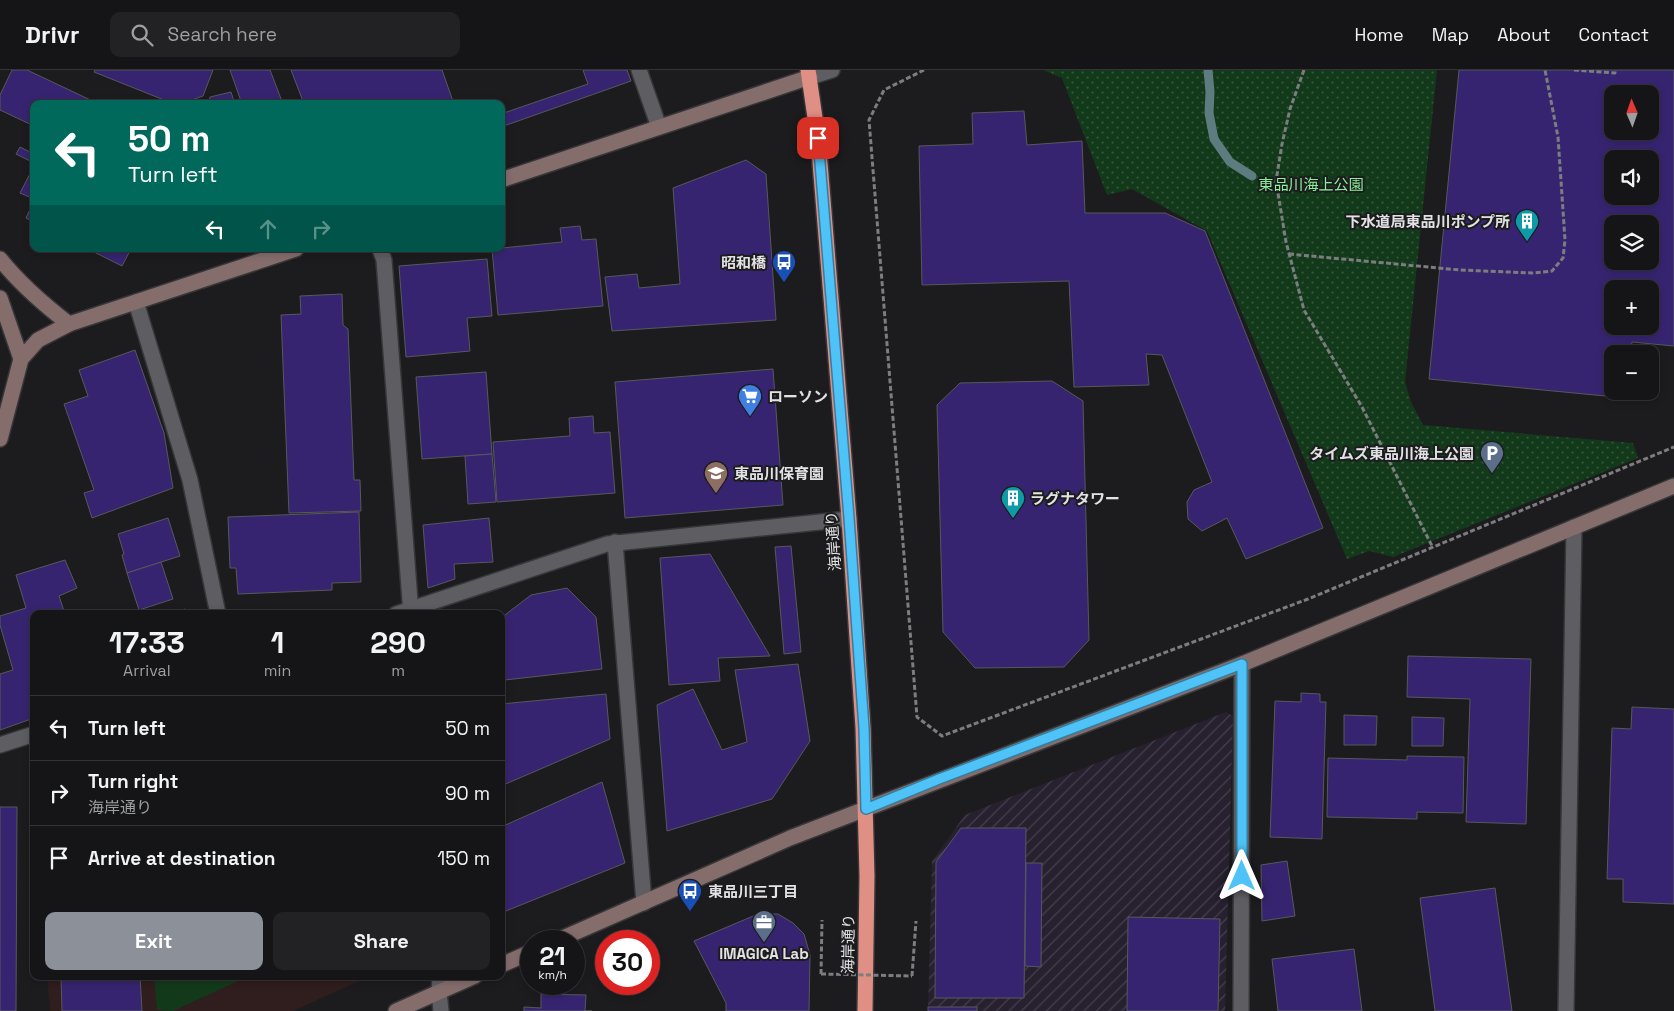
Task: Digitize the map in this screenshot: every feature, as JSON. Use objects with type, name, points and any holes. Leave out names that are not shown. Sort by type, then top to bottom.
[{"type":"highway","name":"海岸通り","points":[[809,74],[818,138],[864,728],[866,809],[865,1011]]},
{"type":"street","points":[[639,70],[659,127]]},
{"type":"street","points":[[505,179],[809,74],[832,70]]},
{"type":"street","points":[[0,439],[21,359],[38,340],[69,324],[287,252]]},
{"type":"street","points":[[381,252],[384,270],[411,610]]},
{"type":"street","points":[[0,259],[17,280],[69,324]]},
{"type":"street","points":[[0,298],[21,359]]},
{"type":"street","points":[[136,302],[190,480],[217,610]]},
{"type":"street","points":[[581,930],[790,838],[939,779],[1242,664],[1674,486]]},
{"type":"street","points":[[414,610],[615,542],[849,518]]},
{"type":"street","points":[[1566,1011],[1574,527]]},
{"type":"street","points":[[615,542],[644,903]]},
{"type":"street","points":[[1241,1011],[1242,664]]},
{"type":"street","points":[[0,745],[30,735]]},
{"type":"street","points":[[505,963],[520,957]]},
{"type":"street","points":[[440,980],[441,1011]]},
{"type":"street","points":[[396,1011],[466,980]]},
{"type":"path","points":[[924,70],[884,90],[870,120],[917,718],[942,736],[1308,600],[1674,446]]},
{"type":"path","points":[[1304,70],[1290,109],[1276,181],[1289,254],[1304,310],[1362,407],[1433,548]]},
{"type":"path","points":[[1289,254],[1460,270],[1532,273],[1552,271],[1563,258],[1565,240],[1558,137],[1545,70]]},
{"type":"path","points":[[1574,70],[1615,74],[1615,70]]},
{"type":"path","points":[[822,920],[821,974],[912,976],[916,921]]},
{"type":"shaded area","points":[[1226,712],[1233,716],[1225,1011],[928,1011],[932,861],[965,815]]},
{"type":"shaded area","points":[[47,980],[361,980],[293,1011],[50,1011]]},
{"type":"green space","name":"東品川海上公園","points":[[1043,70],[1437,70],[1405,382],[1411,402],[1423,425],[1633,443],[1638,458],[1393,557],[1369,551],[1347,559],[1207,231],[1132,189],[1107,195],[1062,78]]},
{"type":"green space","points":[[154,980],[240,980],[173,1011],[157,1010]]},
{"type":"building","points":[[12,70],[27,70],[91,100],[30,100],[30,124],[0,110],[0,95]]},
{"type":"building","points":[[95,70],[213,70],[203,96],[192,100],[164,100],[94,72]]},
{"type":"building","points":[[230,70],[270,70],[281,100],[241,100]]},
{"type":"building","points":[[291,70],[442,70],[453,100],[302,100]]},
{"type":"building","points":[[583,70],[627,70],[631,81],[505,126],[505,113],[588,84]]},
{"type":"building","name":"下水道局東品川ポンプ所","points":[[1459,70],[1674,70],[1674,346],[1632,342],[1632,345],[1604,345],[1604,396],[1429,379]]},
{"type":"building","points":[[231,92],[234,100],[209,100],[210,97]]},
{"type":"building","points":[[1024,111],[1027,145],[1082,141],[1085,213],[1165,213],[1205,231],[1323,528],[1246,559],[1227,518],[1202,531],[1188,519],[1187,502],[1194,490],[1212,482],[1162,355],[1146,354],[1149,385],[1074,387],[1069,281],[922,285],[919,146],[973,144],[972,113]]},
{"type":"building","points":[[20,147],[30,152],[30,161],[16,154]]},
{"type":"building","points":[[746,160],[766,174],[776,320],[612,331],[605,277],[637,274],[639,288],[680,284],[673,188]]},
{"type":"building","points":[[30,174],[30,197],[20,193]]},
{"type":"building","points":[[30,210],[30,220],[26,218]]},
{"type":"building","points":[[580,226],[582,240],[596,239],[603,306],[498,315],[492,252],[505,252],[505,248],[562,242],[560,228]]},
{"type":"building","points":[[94,252],[129,252],[122,266]]},
{"type":"building","points":[[487,259],[492,316],[467,318],[470,351],[406,357],[399,266]]},
{"type":"building","points":[[342,294],[343,325],[348,329],[354,480],[360,480],[361,511],[289,513],[281,315],[301,314],[300,296]]},
{"type":"building","points":[[135,350],[164,433],[173,488],[92,518],[84,493],[94,490],[64,404],[88,396],[79,370]]},
{"type":"building","points":[[773,369],[783,505],[625,518],[615,382]]},
{"type":"building","points":[[486,372],[492,454],[422,459],[416,377]]},
{"type":"building","name":"ラグナタワー","points":[[1052,381],[1083,401],[1089,640],[1064,667],[975,668],[943,632],[937,405],[960,383]]},
{"type":"building","points":[[593,416],[594,433],[610,432],[615,493],[497,502],[493,442],[570,436],[569,418]]},
{"type":"building","points":[[492,454],[496,502],[468,504],[465,456]]},
{"type":"building","points":[[359,512],[361,582],[332,583],[332,590],[238,594],[236,568],[230,568],[228,517]]},
{"type":"building","points":[[168,518],[180,556],[127,573],[118,534]]},
{"type":"building","points":[[489,518],[493,562],[454,564],[455,579],[428,588],[423,525]]},
{"type":"building","points":[[791,546],[801,652],[784,654],[775,547]]},
{"type":"building","points":[[710,554],[770,656],[718,658],[720,681],[669,685],[660,558]]},
{"type":"building","points":[[65,560],[77,588],[59,596],[64,610],[30,610],[30,719],[0,730],[0,674],[13,670],[0,625],[0,616],[26,608],[16,575]]},
{"type":"building","points":[[161,562],[173,599],[139,610],[127,573]]},
{"type":"building","points":[[567,588],[596,617],[602,669],[505,680],[505,615],[531,595]]},
{"type":"building","points":[[1408,656],[1531,659],[1526,824],[1466,822],[1470,699],[1407,697]]},
{"type":"building","points":[[798,664],[810,741],[772,799],[667,831],[657,705],[693,689],[722,750],[747,742],[735,670]]},
{"type":"building","points":[[1301,693],[1320,694],[1320,702],[1326,702],[1322,839],[1270,837],[1275,701],[1301,702]]},
{"type":"building","points":[[606,694],[610,739],[505,784],[505,704]]},
{"type":"building","points":[[1632,707],[1674,709],[1674,904],[1623,902],[1623,879],[1607,879],[1612,728],[1631,729]]},
{"type":"building","points":[[1344,715],[1377,716],[1376,745],[1344,745]]},
{"type":"building","points":[[1412,717],[1444,718],[1443,746],[1412,746]]},
{"type":"building","points":[[1407,756],[1464,757],[1463,813],[1417,812],[1417,819],[1327,817],[1328,758],[1407,760]]},
{"type":"building","points":[[602,782],[625,863],[505,911],[505,825]]},
{"type":"building","points":[[0,807],[17,807],[16,1011],[0,1011]]},
{"type":"building","points":[[961,828],[1026,828],[1024,998],[935,998],[936,862]]},
{"type":"building","points":[[1287,861],[1295,916],[1262,921],[1261,865]]},
{"type":"building","points":[[1026,863],[1042,863],[1041,967],[1025,966]]},
{"type":"building","points":[[1495,888],[1512,1011],[1435,1011],[1420,898]]},
{"type":"building","points":[[758,914],[778,914],[793,923],[804,934],[810,955],[809,1011],[726,1011],[726,1003],[694,941]]},
{"type":"building","points":[[1128,917],[1220,919],[1218,1011],[1127,1011]]},
{"type":"building","points":[[1354,949],[1362,1011],[1278,1011],[1272,959]]},
{"type":"building","points":[[61,980],[140,980],[142,1011],[62,1011]]},
{"type":"building","points":[[541,995],[586,995],[585,1011],[524,1011],[524,1007],[541,1008]]},
{"type":"building","points":[[928,1007],[977,1007],[977,1011],[928,1011]]},
{"type":"waterway","points":[[1208,70],[1209,113],[1214,139],[1230,162],[1252,176]]},
{"type":"place","name":"下水道局東品川ポンプ所","points":[[1527,242]]},
{"type":"place","name":"昭和橋","points":[[784,283]]},
{"type":"place","name":"ローソン","points":[[750,417]]},
{"type":"place","name":"タイムズ東品川海上公園","points":[[1492,474]]},
{"type":"place","name":"東品川保育園","points":[[716,494]]},
{"type":"place","name":"ラグナタワー","points":[[1013,519]]},
{"type":"place","name":"東品川三丁目","points":[[690,912]]},
{"type":"place","name":"IMAGICA Lab","points":[[764,943]]},
{"type":"route","points":[[818,138],[849,518],[864,728],[866,809],[939,779],[1242,664],[1242,876]]}]
